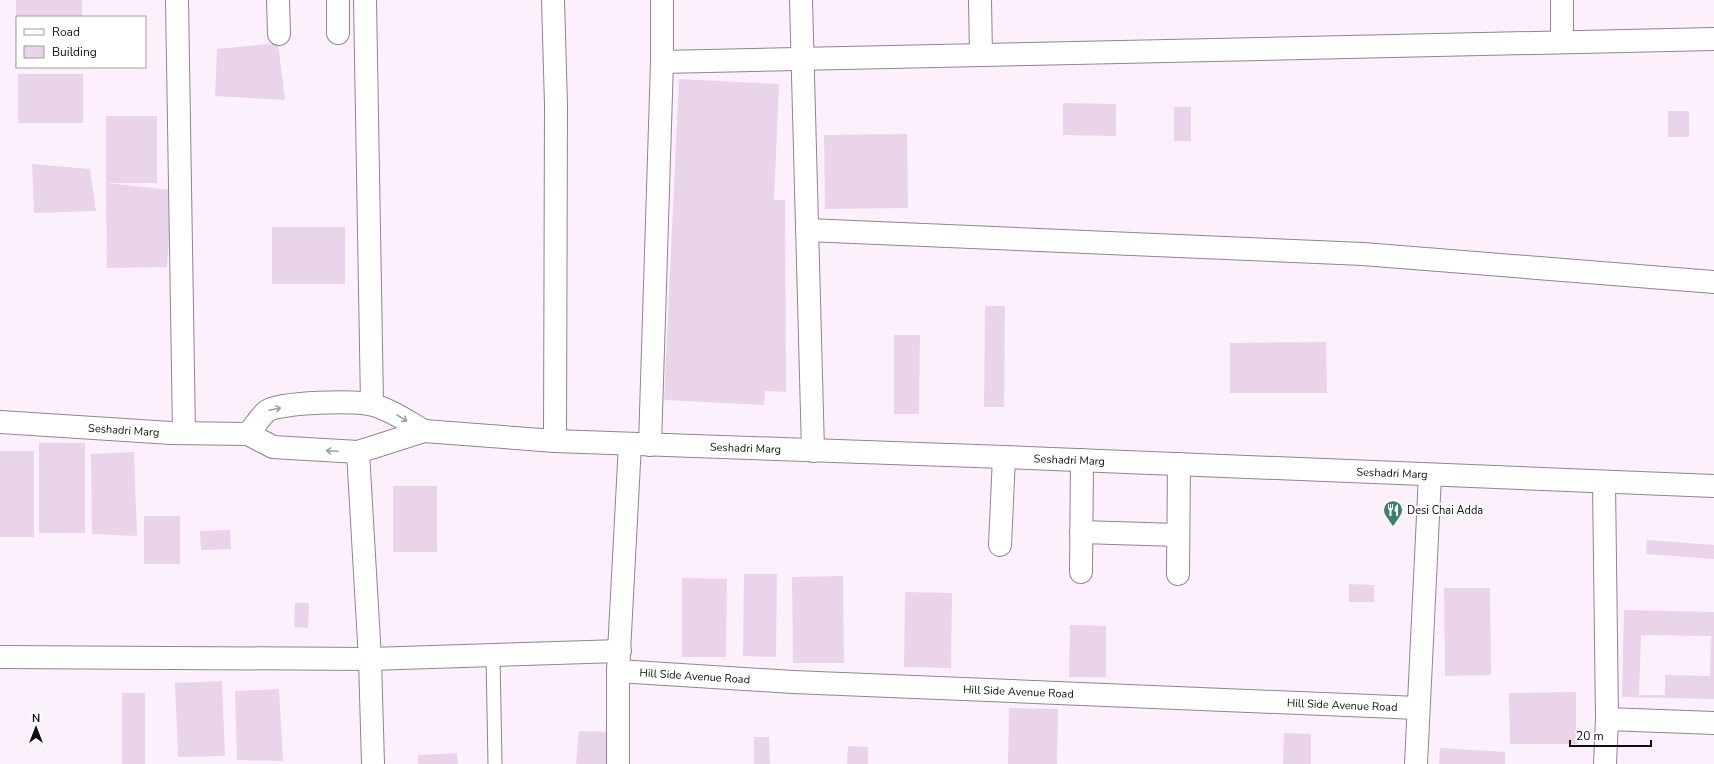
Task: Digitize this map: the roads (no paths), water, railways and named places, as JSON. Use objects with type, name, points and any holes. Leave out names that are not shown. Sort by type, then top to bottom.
[{"type":"street","points":[[177,0],[184,433]]},
{"type":"street","points":[[278,0],[279,34]]},
{"type":"street","points":[[338,0],[338,33]]},
{"type":"street","points":[[364,0],[372,404]]},
{"type":"street","points":[[554,0],[556,105],[555,441]]},
{"type":"street","points":[[618,764],[619,661],[640,444],[662,62],[662,0]]},
{"type":"street","points":[[801,0],[813,451]]},
{"type":"street","points":[[980,0],[981,55]]},
{"type":"street","points":[[1562,0],[1562,42]]},
{"type":"street","points":[[662,62],[1714,39]]},
{"type":"street","points":[[807,230],[1363,254],[1714,282]]},
{"type":"street","name":"Seshadri Marg","points":[[248,434],[268,410],[297,404],[345,401],[372,404],[393,412],[424,431]]},
{"type":"street","name":"Seshadri Marg","points":[[0,422],[184,433],[248,434],[273,447],[358,452],[424,431],[555,441],[1082,460],[1714,486]]},
{"type":"street","points":[[358,452],[370,658],[373,764]]},
{"type":"street","points":[[1000,545],[1004,457]]},
{"type":"street","points":[[1080,572],[1082,460]]},
{"type":"street","points":[[1178,574],[1179,464]]},
{"type":"street","points":[[1416,764],[1430,475]]},
{"type":"street","points":[[1604,482],[1607,719],[1605,764]]},
{"type":"street","points":[[1081,532],[1178,535]]},
{"type":"street","name":"Hill Side Avenue Road","points":[[0,657],[370,658],[493,654],[619,661],[793,682],[1418,708]]},
{"type":"street","points":[[1607,719],[1714,723]]},
{"type":"lane","points":[[493,654],[495,764]]},
{"type":"place","name":"Desi Chai Adda","points":[[1393,527]]}]
